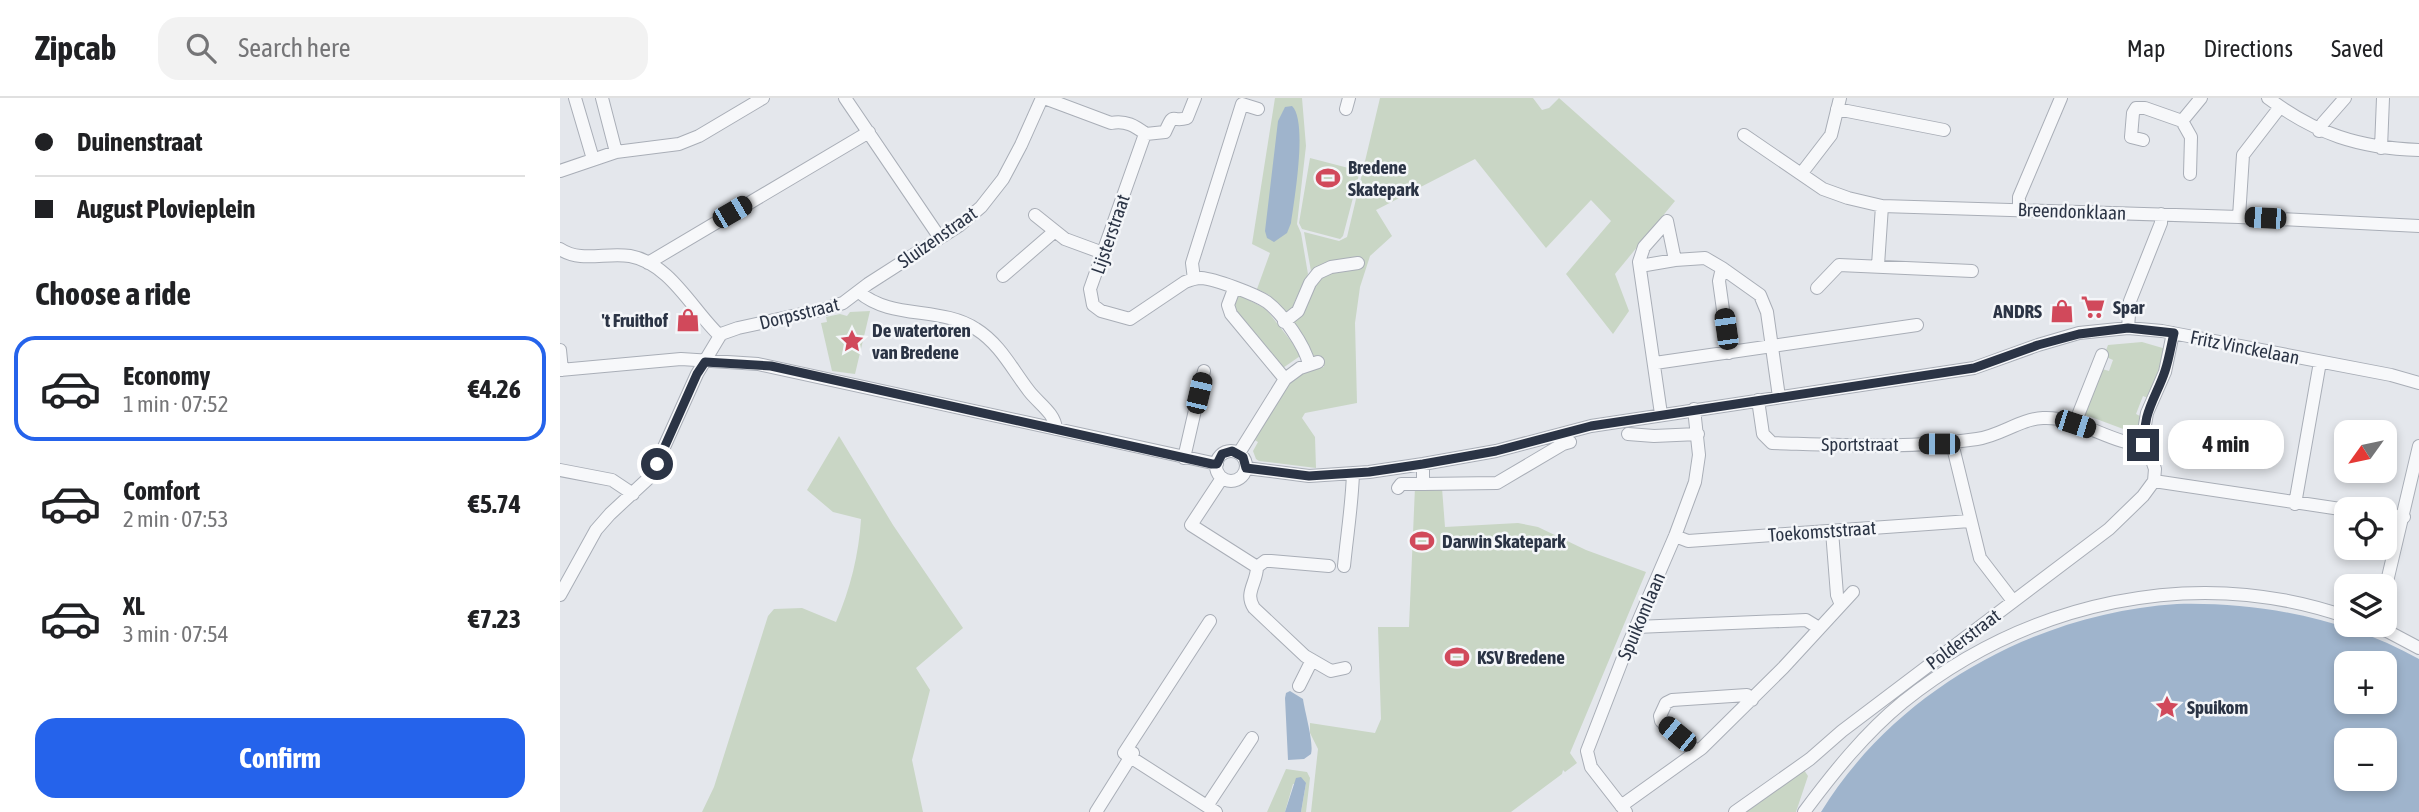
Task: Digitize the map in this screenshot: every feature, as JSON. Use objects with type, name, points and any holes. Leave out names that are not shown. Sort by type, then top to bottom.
[{"type":"street","points":[[575,98],[593,159]]},
{"type":"street","points":[[602,98],[616,152]]},
{"type":"street","points":[[560,171],[616,152],[679,144],[699,136],[763,98]]},
{"type":"street","points":[[845,98],[940,238]]},
{"type":"street","points":[[1043,98],[1111,123],[1121,121],[1136,126],[1145,134],[1163,133],[1171,119],[1187,118],[1195,98]]},
{"type":"street","name":"Sluizenstraat","points":[[859,292],[965,221],[994,191],[1021,145],[1043,98]]},
{"type":"street","points":[[2019,209],[2019,197],[2060,98]]},
{"type":"street","points":[[2182,121],[2201,98]]},
{"type":"street","points":[[2268,98],[2319,131],[2381,148],[2419,150]]},
{"type":"street","points":[[2319,131],[2345,98]]},
{"type":"street","points":[[2381,148],[2383,98]]},
{"type":"street","points":[[1239,453],[1284,379],[1294,371],[1314,363],[1265,301],[1208,279],[1194,279],[1192,263],[1242,104],[1258,109]]},
{"type":"street","points":[[1801,174],[1830,135],[1838,104],[1944,130]]},
{"type":"street","points":[[2239,217],[2243,155],[2280,107]]},
{"type":"street","points":[[2143,141],[2133,139],[2131,135],[2133,111],[2136,108],[2145,108],[2182,121],[2191,136],[2190,174]]},
{"type":"street","points":[[648,263],[869,132]]},
{"type":"street","name":"Lijsterstraat","points":[[1145,134],[1090,289],[1090,299],[1098,309],[1122,318],[1136,316],[1182,283],[1194,279]]},
{"type":"street","name":"Breendonklaan","points":[[1744,135],[1823,189],[1882,206],[2161,214],[2419,226]]},
{"type":"street","points":[[1878,265],[1882,206]]},
{"type":"street","points":[[2128,328],[2130,301],[2161,223],[2161,214]]},
{"type":"street","points":[[1035,215],[1068,240],[1103,253]]},
{"type":"street","points":[[1661,414],[1640,258],[1644,247],[1667,221],[1675,260]]},
{"type":"street","points":[[1003,276],[1055,232]]},
{"type":"street","points":[[560,250],[576,257],[627,256],[648,263],[678,289],[720,336],[697,374],[654,470],[596,530],[560,594]]},
{"type":"street","points":[[1640,267],[1675,260],[1705,258],[1760,295],[1767,312],[1779,397]]},
{"type":"street","points":[[1284,322],[1298,311],[1310,283],[1318,273],[1329,267],[1358,263]]},
{"type":"street","points":[[1816,288],[1839,265],[1972,271]]},
{"type":"street","points":[[1722,268],[1719,281],[1729,353]]},
{"type":"street","points":[[1234,289],[1228,305],[1231,314],[1284,379]]},
{"type":"street","name":"Dorpsstraat","points":[[720,336],[738,328],[836,306],[859,292],[877,304],[942,315],[976,329],[994,343],[1030,392],[1052,416],[1056,429]]},
{"type":"street","points":[[1655,363],[1917,324]]},
{"type":"street","name":"Fritz Vinckelaan","points":[[1246,468],[1309,476],[1423,464],[1564,440],[1661,414],[1974,368],[2060,338],[2128,328],[2174,333],[2391,375],[2419,383]]},
{"type":"street","points":[[2174,333],[2165,372],[2144,430],[2154,464],[2154,481],[2334,508]]},
{"type":"street","points":[[560,350],[561,370],[681,359],[771,366],[1217,464]]},
{"type":"street","points":[[2075,424],[2102,355]]},
{"type":"street","points":[[2295,504],[2320,362]]},
{"type":"street","points":[[1184,458],[1204,371]]},
{"type":"street","name":"Sportstraat","points":[[1758,400],[1763,434],[1772,443],[1952,443],[1992,436],[2025,422],[2043,418],[2075,424],[2147,445]]},
{"type":"street","name":"Spuikomlaan","points":[[1624,809],[1591,767],[1587,751],[1695,482],[1699,455],[1694,409]]},
{"type":"street","points":[[1628,435],[1698,434]]},
{"type":"street","points":[[1398,488],[1401,484],[1497,482],[1564,440]]},
{"type":"street","points":[[1952,443],[1980,558],[2013,601]]},
{"type":"street","points":[[2389,574],[2419,446]]},
{"type":"street","points":[[1225,453],[1239,453],[1245,460],[1243,475],[1237,480],[1222,478],[1217,464],[1220,457],[1225,453]]},
{"type":"street","points":[[1423,464],[1423,485]]},
{"type":"street","points":[[560,470],[612,480],[632,494]]},
{"type":"street","points":[[1344,566],[1346,541],[1350,531],[1353,473]]},
{"type":"street","points":[[1222,478],[1191,525],[1256,567]]},
{"type":"street","name":"Polderstraat","points":[[1735,812],[1810,759],[1842,731],[2122,518],[2154,481]]},
{"type":"street","points":[[2397,516],[2404,517]]},
{"type":"street","name":"Toekomststraat","points":[[1675,536],[1688,541],[1970,521]]},
{"type":"street","points":[[1832,531],[1840,605]]},
{"type":"street","points":[[1256,567],[1271,561],[1329,566]]},
{"type":"street","points":[[1256,567],[1257,576],[1249,594],[1249,601],[1266,620],[1312,660],[1331,671],[1345,668]]},
{"type":"street","points":[[1624,809],[1697,751],[1752,699],[1853,592]]},
{"type":"street","points":[[1804,812],[1861,744],[1902,703],[1969,657],[2041,624],[2127,600],[2220,592],[2270,597],[2334,614]]},
{"type":"street","points":[[1636,627],[1806,620],[1819,628]]},
{"type":"street","points":[[1210,621],[1124,753],[1212,809],[1252,738]]},
{"type":"street","points":[[2397,636],[2419,648]]},
{"type":"street","points":[[1299,686],[1312,660]]},
{"type":"street","points":[[1697,751],[1661,721],[1660,716],[1666,703],[1672,700],[1747,695],[1752,699]]},
{"type":"street","points":[[1096,812],[1130,758]]},
{"type":"green space","points":[[1275,98],[1302,98],[1306,146],[1297,224],[1308,274],[1294,303],[1296,306],[1286,313],[1269,295],[1257,289],[1270,253],[1252,244]]},
{"type":"green space","points":[[1380,98],[1533,98],[1542,110],[1549,108],[1559,98],[1675,201],[1615,274],[1629,311],[1613,334],[1566,274],[1611,221],[1591,200],[1546,248],[1475,159],[1376,210],[1392,236],[1370,256],[1360,287],[1355,323],[1357,403],[1305,413],[1302,418],[1315,437],[1316,468],[1259,461],[1253,451],[1258,442],[1253,439],[1292,378],[1313,368],[1324,367],[1322,359],[1315,357],[1291,327],[1293,318],[1329,261],[1311,271],[1304,232],[1339,241],[1347,237]]},
{"type":"green space","points":[[1310,158],[1360,171],[1340,239],[1302,229],[1299,223]]},
{"type":"green space","points":[[1239,295],[1266,309],[1303,354],[1280,370],[1235,315],[1232,302]]},
{"type":"green space","points":[[870,311],[855,374],[832,371],[821,323],[827,322],[826,317]]},
{"type":"green space","points":[[2142,342],[2166,349],[2150,399],[2143,396],[2136,414],[2142,417],[2140,438],[2132,440],[2134,433],[2083,414],[2102,369],[2109,371],[2113,360],[2104,356],[2108,345]]},
{"type":"green space","points":[[839,436],[893,525],[963,628],[916,668],[930,690],[912,760],[923,812],[702,812],[714,787],[768,616],[774,609],[802,608],[836,622],[841,610],[856,559],[861,519],[833,512],[807,490]]},
{"type":"green space","points":[[1415,487],[1442,488],[1445,527],[1518,523],[1538,527],[1586,550],[1646,572],[1570,753],[1577,763],[1565,772],[1563,770],[1562,774],[1511,812],[1311,812],[1318,749],[1310,733],[1310,723],[1375,733],[1381,719],[1378,627],[1409,627]]},
{"type":"green space","points":[[1286,769],[1307,772],[1310,778],[1306,812],[1301,812],[1306,783],[1293,784],[1285,812],[1267,812]]},
{"type":"green space","points":[[1804,770],[1808,776],[1796,812],[1746,812]]},
{"type":"water","points":[[1292,106],[1297,114],[1300,144],[1295,198],[1287,233],[1274,242],[1267,238],[1265,231],[1278,121],[1285,107]]},
{"type":"water","name":"Spuikom","points":[[2177,604],[2239,606],[2301,615],[2332,623],[2334,637],[2372,637],[2419,659],[2419,812],[1821,812],[1852,769],[1888,730],[1929,695],[1974,666],[2022,642],[2072,623],[2124,611]]},
{"type":"water","points":[[1290,691],[1303,699],[1312,749],[1311,754],[1304,759],[1288,760],[1285,698]]},
{"type":"water","points":[[1301,777],[1306,783],[1301,812],[1285,812],[1296,778]]},
{"type":"place","name":"Bredene Skatepark","points":[[1328,178]]},
{"type":"place","name":"Spar","points":[[2093,307]]},
{"type":"place","name":"ANDRS","points":[[2062,311]]},
{"type":"place","name":"'t Fruithof","points":[[688,320]]},
{"type":"place","name":"De watertoren van Bredene","points":[[852,341]]},
{"type":"place","name":"Darwin Skatepark","points":[[1422,541]]},
{"type":"place","name":"KSV Bredene","points":[[1457,657]]},
{"type":"place","name":"Spuikom","points":[[2167,707]]},
{"type":"route","points":[[657,464],[699,369],[705,362],[742,362],[771,366],[1212,464],[1217,464],[1222,454],[1232,451],[1243,457],[1246,468],[1309,476],[1369,472],[1458,458],[1591,426],[1974,368],[2060,338],[2128,328],[2174,333],[2165,372],[2147,413],[2144,430],[2147,445],[2143,445]]}]
